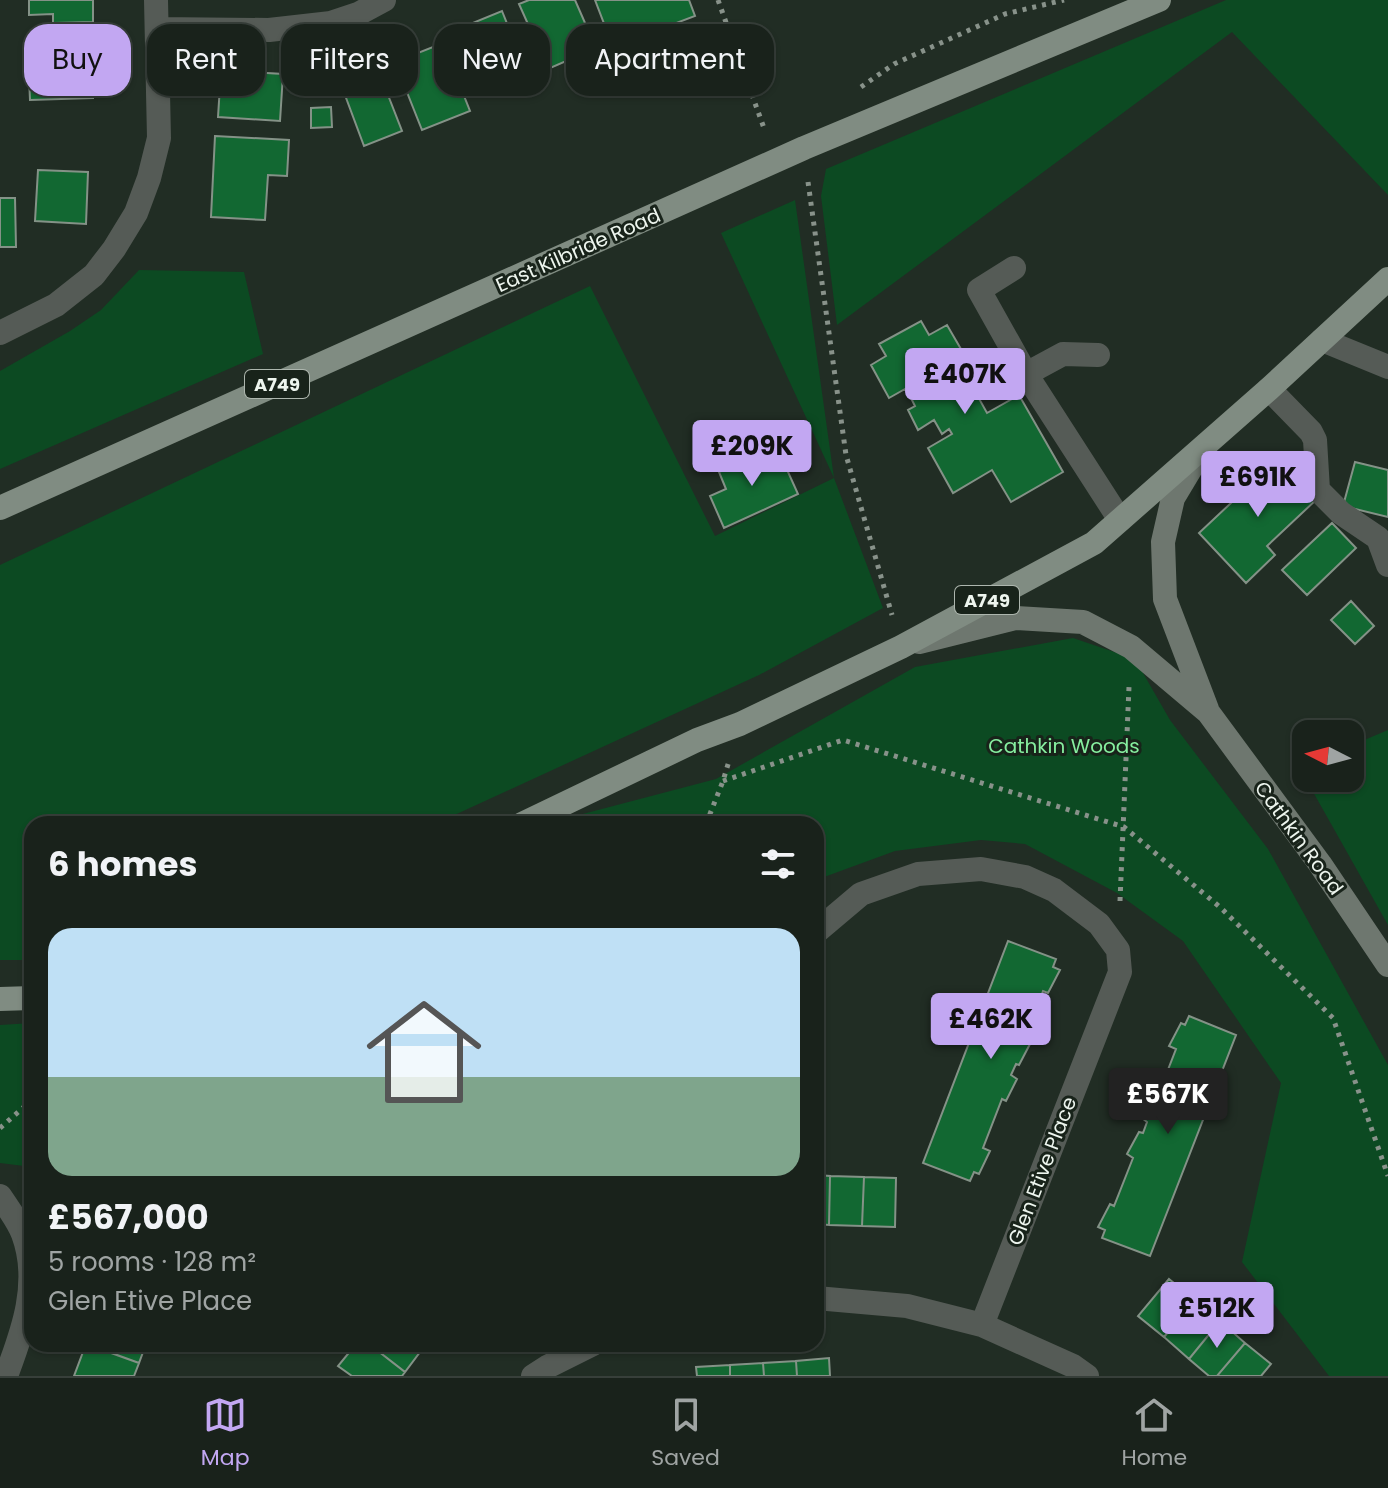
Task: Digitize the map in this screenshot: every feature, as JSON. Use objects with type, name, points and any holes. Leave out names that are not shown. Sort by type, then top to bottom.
[{"type":"main road","name":"East Kilbride Road","points":[[0,508],[804,148],[1159,0]]},
{"type":"main road","name":"A749","points":[[539,816],[901,647],[1094,543],[1388,279]]},
{"type":"main road","name":"Cathkin Road","points":[[1208,712],[1165,599],[1163,542],[1173,498],[1191,468],[1269,389]]},
{"type":"main road","name":"Cathkin Road","points":[[901,647],[1016,618],[1083,622],[1131,647],[1208,712],[1320,864],[1388,965]]},
{"type":"main road","points":[[0,999],[24,998]]},
{"type":"street","points":[[156,0],[157,24]]},
{"type":"street","points":[[265,30],[331,23],[358,14],[384,0]]},
{"type":"street","points":[[0,333],[56,305],[94,275],[114,249],[136,213],[149,178],[159,138],[158,96]]},
{"type":"street","points":[[1014,268],[979,290],[1026,374],[1120,520]]},
{"type":"street","points":[[1322,340],[1388,367]]},
{"type":"street","points":[[1026,374],[1063,354],[1098,355]]},
{"type":"street","points":[[1269,389],[1315,440],[1318,490],[1341,513],[1378,538],[1388,565]]},
{"type":"street","points":[[824,925],[861,894],[918,874],[981,869],[1025,877],[1054,890],[1099,924],[1119,961]]},
{"type":"street","name":"Glen Etive Place","points":[[982,1325],[1119,961]]},
{"type":"street","points":[[0,1196],[24,1238]]},
{"type":"street","points":[[824,1299],[907,1306],[982,1325],[1073,1366],[1087,1376]]},
{"type":"street","points":[[6,1376],[24,1325]]},
{"type":"street","points":[[533,1376],[577,1352]]},
{"type":"path","points":[[718,0],[768,139]]},
{"type":"path","points":[[804,148],[846,455],[901,647]]},
{"type":"path","points":[[1119,961],[1131,647]]},
{"type":"path","points":[[709,816],[740,724]]},
{"type":"path","points":[[723,781],[843,740],[1124,827],[1221,908],[1333,1018],[1388,1176]]},
{"type":"path","points":[[0,1128],[24,1107]]},
{"type":"green space","points":[[1226,0],[1388,0],[1388,195],[1232,32],[837,325],[821,196],[826,169]]},
{"type":"green space","points":[[795,200],[834,478],[721,233]]},
{"type":"green space","points":[[139,270],[244,272],[263,354],[0,469],[0,371],[101,310]]},
{"type":"green space","points":[[590,286],[715,536],[834,478],[883,608],[759,675],[452,816],[24,816],[24,960],[0,960],[0,565]]},
{"type":"green space","name":"Cathkin Woods","points":[[1073,638],[1135,659],[1170,720],[1268,849],[1388,1065],[1388,1376],[1329,1376],[1242,1262],[1281,1083],[1183,941],[1117,893],[1025,844],[981,840],[895,851],[824,877],[824,816],[577,816],[716,779],[915,667]]},
{"type":"green space","points":[[1388,730],[1388,925],[1313,792],[1364,792],[1364,740]]},
{"type":"green space","points":[[24,1024],[24,1166],[0,1163],[0,1025]]},
{"type":"building","points":[[29,0],[93,0],[93,22],[53,23],[53,14],[29,15]]},
{"type":"building","points":[[529,0],[575,0],[586,24],[566,24],[566,61],[550,68],[550,24],[528,24],[519,4]]},
{"type":"building","points":[[595,0],[689,0],[695,16],[674,24],[604,24]]},
{"type":"building","points":[[502,11],[507,24],[470,24]]},
{"type":"building","points":[[434,47],[434,96],[464,96],[470,111],[422,130],[408,96],[418,96],[418,53]]},
{"type":"building","points":[[265,73],[281,74],[280,121],[218,117],[219,96],[265,96]]},
{"type":"building","points":[[30,96],[93,96],[93,98],[30,100]]},
{"type":"building","points":[[345,96],[388,96],[402,131],[364,146]]},
{"type":"building","points":[[331,107],[332,127],[311,128],[311,108]]},
{"type":"building","points":[[215,136],[289,140],[287,176],[268,175],[265,220],[211,217]]},
{"type":"building","points":[[38,170],[88,172],[86,224],[35,221]]},
{"type":"building","points":[[0,198],[15,198],[16,247],[0,247]]},
{"type":"building","points":[[921,321],[929,335],[947,325],[965,356],[947,367],[950,372],[938,379],[944,390],[967,377],[987,413],[1019,395],[1063,472],[1011,502],[992,470],[953,493],[928,448],[952,434],[949,429],[942,434],[934,420],[918,430],[908,410],[915,406],[905,389],[889,398],[871,365],[886,356],[879,344]]},
{"type":"building","points":[[769,449],[777,466],[784,463],[798,494],[724,528],[710,496],[726,489],[719,472]]},
{"type":"building","points":[[1280,457],[1318,498],[1267,546],[1275,555],[1246,583],[1199,533]]},
{"type":"building","points":[[1355,462],[1388,470],[1388,517],[1343,506]]},
{"type":"building","points":[[1332,523],[1356,548],[1307,595],[1282,570]]},
{"type":"building","points":[[1351,601],[1374,626],[1355,644],[1331,620]]},
{"type":"building","points":[[1008,941],[1056,959],[1053,967],[1060,970],[1048,993],[1043,991],[1026,1039],[1031,1042],[1011,1075],[1017,1079],[1006,1101],[1002,1099],[983,1148],[990,1151],[979,1174],[974,1172],[970,1181],[923,1163]]},
{"type":"building","points":[[1189,1016],[1236,1035],[1150,1256],[1102,1238],[1105,1230],[1098,1227],[1110,1204],[1114,1206],[1133,1158],[1127,1154],[1139,1132],[1143,1133],[1147,1122],[1142,1118],[1153,1096],[1157,1098],[1176,1049],[1169,1046],[1181,1023],[1185,1025]]},
{"type":"building","points":[[824,1176],[830,1176],[829,1225],[824,1225]]},
{"type":"building","points":[[830,1176],[864,1177],[862,1226],[829,1225]]},
{"type":"building","points":[[864,1177],[896,1178],[895,1227],[862,1226]]},
{"type":"building","points":[[1169,1279],[1195,1300],[1164,1337],[1138,1316]]},
{"type":"building","points":[[1195,1300],[1220,1321],[1189,1359],[1164,1337]]},
{"type":"building","points":[[1220,1321],[1245,1343],[1217,1376],[1209,1376],[1189,1359]]},
{"type":"building","points":[[1245,1343],[1271,1364],[1261,1376],[1217,1376]]},
{"type":"building","points":[[83,1352],[108,1352],[139,1363],[134,1376],[74,1376]]},
{"type":"building","points":[[109,1352],[143,1352],[139,1363]]},
{"type":"building","points":[[349,1352],[379,1352],[405,1372],[402,1376],[352,1376],[338,1366]]},
{"type":"building","points":[[379,1352],[420,1352],[405,1372]]},
{"type":"building","points":[[829,1358],[830,1376],[797,1376],[796,1361]]},
{"type":"building","points":[[796,1361],[797,1376],[764,1376],[763,1363]]},
{"type":"building","points":[[763,1363],[764,1376],[730,1376],[730,1365]]},
{"type":"building","points":[[730,1365],[730,1376],[697,1376],[696,1367]]}]
